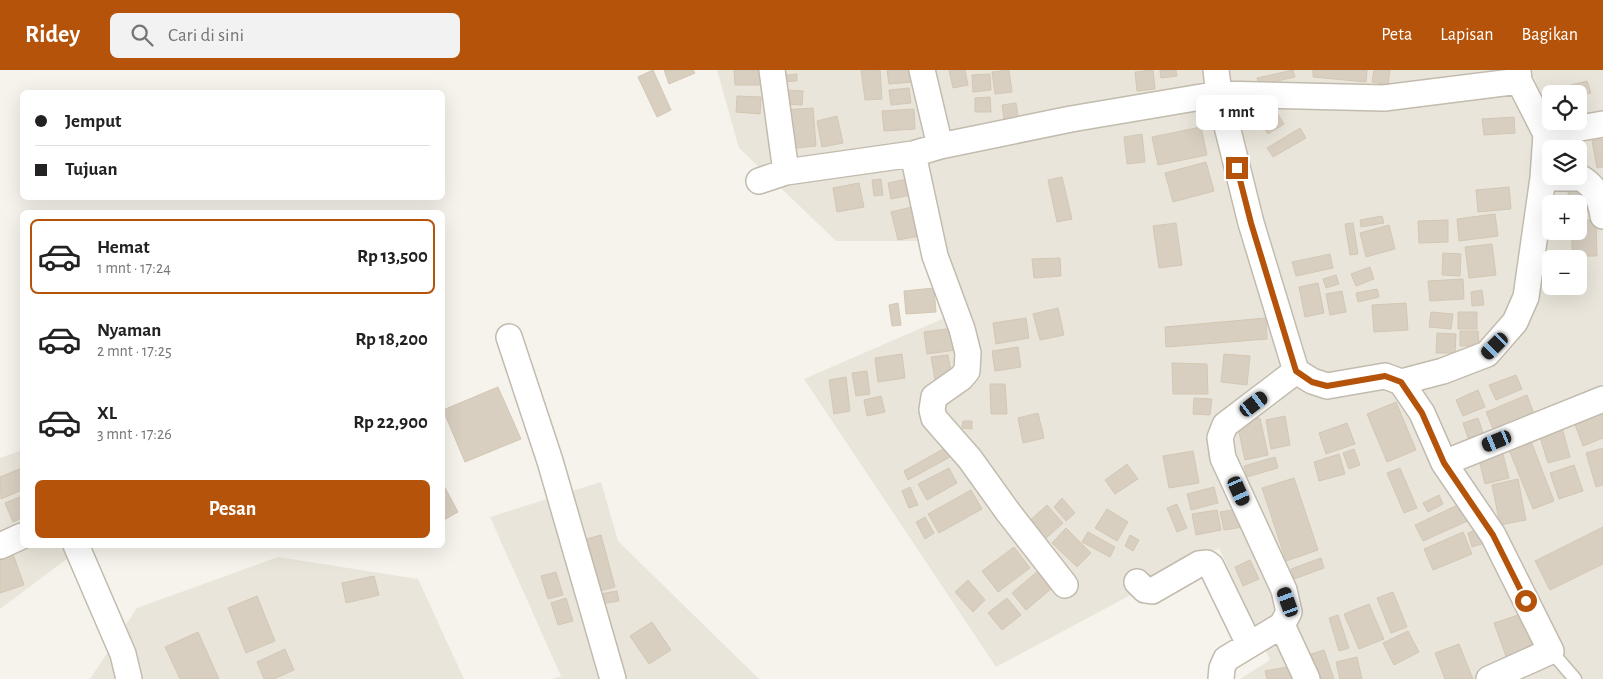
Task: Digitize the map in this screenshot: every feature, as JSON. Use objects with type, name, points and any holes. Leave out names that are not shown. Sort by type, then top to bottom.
[{"type":"street","points":[[772,70],[786,172]]},
{"type":"street","points":[[922,70],[940,146]]},
{"type":"street","points":[[759,181],[786,172],[913,154],[940,146],[1071,119],[1218,82],[1384,98],[1518,76],[1546,134],[1546,140]]},
{"type":"street","points":[[1218,82],[1251,223],[1296,371],[1312,382],[1327,386],[1385,376],[1401,382],[1443,371],[1487,354],[1503,338],[1515,322],[1526,297],[1531,273],[1542,185]]},
{"type":"street","points":[[1546,134],[1603,124]]},
{"type":"street","points":[[913,154],[936,256],[962,329],[968,353],[967,371],[961,378],[934,397],[932,410],[934,418],[970,459],[1008,512],[1066,584]]},
{"type":"street","points":[[1587,183],[1595,189],[1600,200],[1603,216]]},
{"type":"street","points":[[509,337],[550,461],[613,679]]},
{"type":"street","points":[[1222,679],[1222,668],[1226,659],[1282,625],[1289,612],[1288,602],[1223,458],[1220,438],[1225,425],[1296,371]]},
{"type":"street","points":[[1401,382],[1422,413],[1444,463],[1493,535],[1551,651],[1489,679]]},
{"type":"street","points":[[1444,463],[1603,399]]},
{"type":"street","points":[[0,546],[20,537]]},
{"type":"street","points":[[77,548],[123,654],[129,679]]},
{"type":"street","points":[[1137,582],[1145,590],[1152,591],[1199,564],[1207,563],[1211,566],[1249,644]]},
{"type":"street","points":[[1282,625],[1307,679]]},
{"type":"lane","points":[[1551,651],[1575,679]]},
{"type":"shaded area","points":[[717,70],[1603,70],[1603,679],[1240,679],[1270,660],[1219,548],[996,667],[804,379],[956,313],[946,241],[836,241],[739,148]]},
{"type":"shaded area","points":[[20,451],[20,548],[66,548],[68,558],[0,609],[0,458]]},
{"type":"shaded area","points":[[601,482],[618,541],[759,679],[553,679],[561,676],[490,517]]},
{"type":"shaded area","points":[[278,557],[418,579],[464,679],[90,679],[137,608]]},
{"type":"building","points":[[653,70],[671,110],[657,117],[638,77]]},
{"type":"building","points":[[664,70],[693,70],[695,73],[669,84]]},
{"type":"building","points":[[734,70],[762,70],[763,85],[735,85]]},
{"type":"building","points":[[861,70],[880,70],[882,99],[865,100]]},
{"type":"building","points":[[887,70],[911,70],[913,82],[889,84]]},
{"type":"building","points":[[949,70],[965,70],[968,85],[953,88]]},
{"type":"building","points":[[1009,70],[1012,92],[995,94],[992,72]]},
{"type":"building","points":[[1153,70],[1155,89],[1137,91],[1135,72]]},
{"type":"building","points":[[1160,70],[1176,70],[1177,76],[1161,78]]},
{"type":"building","points":[[1293,70],[1295,77],[1259,85],[1257,78]]},
{"type":"building","points":[[1313,70],[1367,70],[1366,82],[1313,77]]},
{"type":"building","points":[[1374,70],[1390,70],[1388,85],[1372,82]]},
{"type":"building","points":[[797,74],[797,81],[781,82],[780,76]]},
{"type":"building","points":[[990,74],[991,90],[973,92],[972,75]]},
{"type":"building","points":[[1587,81],[1591,93],[1587,94],[1587,85],[1571,85]]},
{"type":"building","points":[[909,88],[911,103],[891,105],[889,90]]},
{"type":"building","points":[[785,90],[803,91],[802,105],[784,104]]},
{"type":"building","points":[[737,96],[761,97],[760,114],[736,112]]},
{"type":"building","points":[[990,97],[991,112],[975,112],[975,98]]},
{"type":"building","points":[[1016,103],[1019,123],[1005,126],[1002,105]]},
{"type":"building","points":[[813,108],[816,146],[786,149],[782,110]]},
{"type":"building","points":[[914,109],[915,129],[884,131],[882,111]]},
{"type":"building","points":[[1277,113],[1284,124],[1268,134],[1261,123]]},
{"type":"building","points":[[837,116],[843,143],[822,147],[817,121]]},
{"type":"building","points":[[1514,117],[1515,133],[1484,135],[1482,119]]},
{"type":"building","points":[[1201,127],[1207,155],[1158,165],[1152,137]]},
{"type":"building","points":[[1300,128],[1306,138],[1273,157],[1267,148]]},
{"type":"building","points":[[1142,134],[1145,162],[1127,164],[1124,137]]},
{"type":"building","points":[[1603,139],[1603,167],[1597,168],[1592,141]]},
{"type":"building","points":[[1206,162],[1214,191],[1173,202],[1165,173]]},
{"type":"building","points":[[1062,177],[1072,219],[1057,222],[1048,180]]},
{"type":"building","points":[[912,178],[916,194],[891,199],[888,183]]},
{"type":"building","points":[[881,179],[883,195],[874,196],[872,180]]},
{"type":"building","points":[[859,183],[864,207],[837,212],[833,188]]},
{"type":"building","points":[[1509,187],[1511,209],[1478,212],[1476,190]]},
{"type":"building","points":[[1586,188],[1590,211],[1587,211],[1587,195],[1568,195],[1568,192]]},
{"type":"building","points":[[912,207],[919,236],[898,240],[891,212]]},
{"type":"building","points":[[1495,214],[1498,236],[1459,241],[1457,219]]},
{"type":"building","points":[[1382,216],[1384,223],[1361,227],[1360,220]]},
{"type":"building","points":[[1448,220],[1448,242],[1419,243],[1418,221]]},
{"type":"building","points":[[1587,220],[1596,220],[1597,256],[1587,256],[1587,250],[1572,250],[1572,240],[1587,240]]},
{"type":"building","points":[[1176,223],[1182,265],[1159,268],[1153,226]]},
{"type":"building","points":[[1353,223],[1358,254],[1350,255],[1345,224]]},
{"type":"building","points":[[1389,225],[1395,249],[1366,257],[1360,233]]},
{"type":"building","points":[[1492,244],[1496,275],[1469,278],[1465,247]]},
{"type":"building","points":[[1443,253],[1461,254],[1460,276],[1442,275]]},
{"type":"building","points":[[1330,254],[1333,268],[1296,276],[1292,262]]},
{"type":"building","points":[[1060,258],[1061,276],[1034,278],[1032,259]]},
{"type":"building","points":[[1370,267],[1374,279],[1356,286],[1351,274]]},
{"type":"building","points":[[1336,275],[1339,284],[1326,288],[1323,279]]},
{"type":"building","points":[[1463,279],[1464,299],[1430,301],[1428,281]]},
{"type":"building","points":[[1318,283],[1324,313],[1305,317],[1299,287]]},
{"type":"building","points":[[934,288],[936,312],[906,314],[904,291]]},
{"type":"building","points":[[1377,289],[1379,297],[1358,302],[1356,293]]},
{"type":"building","points":[[1482,290],[1484,305],[1472,306],[1471,292]]},
{"type":"building","points":[[1342,291],[1346,312],[1330,315],[1326,294]]},
{"type":"building","points":[[898,303],[901,325],[892,326],[889,305]]},
{"type":"building","points":[[1406,303],[1408,330],[1374,332],[1372,305]]},
{"type":"building","points":[[1058,308],[1064,335],[1040,340],[1033,314]]},
{"type":"building","points":[[1431,312],[1453,314],[1451,329],[1429,327]]},
{"type":"building","points":[[1458,312],[1477,312],[1477,329],[1458,329]]},
{"type":"building","points":[[1026,318],[1029,338],[996,344],[993,323]]},
{"type":"building","points":[[1266,318],[1267,339],[1166,347],[1165,327]]},
{"type":"building","points":[[953,328],[956,350],[927,354],[924,332]]},
{"type":"building","points":[[1460,331],[1478,331],[1479,346],[1460,346]]},
{"type":"building","points":[[1437,333],[1456,334],[1455,353],[1436,353]]},
{"type":"building","points":[[1018,347],[1021,367],[995,371],[992,351]]},
{"type":"building","points":[[902,354],[905,378],[878,382],[875,358]]},
{"type":"building","points":[[1224,354],[1250,356],[1247,385],[1221,382]]},
{"type":"building","points":[[948,355],[953,382],[936,385],[931,357]]},
{"type":"building","points":[[1172,363],[1207,364],[1208,394],[1173,394]]},
{"type":"building","points":[[867,371],[870,394],[856,396],[852,373]]},
{"type":"building","points":[[1516,375],[1522,389],[1496,400],[1489,385]]},
{"type":"building","points":[[846,377],[850,411],[834,414],[829,380]]},
{"type":"building","points":[[990,384],[1005,384],[1007,414],[991,414]]},
{"type":"building","points":[[498,387],[521,439],[465,462],[445,415],[445,409]]},
{"type":"building","points":[[1478,390],[1485,407],[1463,416],[1456,400]]},
{"type":"building","points":[[1527,395],[1534,414],[1494,431],[1486,412]]},
{"type":"building","points":[[881,396],[885,412],[867,416],[864,400]]},
{"type":"building","points":[[1194,398],[1212,399],[1210,415],[1193,414]]},
{"type":"building","points":[[1396,402],[1416,450],[1387,462],[1367,414]]},
{"type":"building","points":[[1603,408],[1603,438],[1583,446],[1573,419]]},
{"type":"building","points":[[1038,413],[1044,438],[1023,443],[1018,418]]},
{"type":"building","points":[[1285,416],[1290,445],[1271,449],[1266,420]]},
{"type":"building","points":[[1260,418],[1268,455],[1245,460],[1237,423]]},
{"type":"building","points":[[1478,418],[1483,433],[1468,438],[1463,423]]},
{"type":"building","points":[[963,421],[972,421],[972,429],[962,428]]},
{"type":"building","points":[[1347,423],[1355,444],[1326,454],[1319,433]]},
{"type":"building","points":[[1561,424],[1570,457],[1548,463],[1538,431]]},
{"type":"building","points":[[1529,436],[1554,501],[1533,509],[1507,445]]},
{"type":"building","points":[[945,448],[950,457],[908,480],[904,471]]},
{"type":"building","points":[[1603,448],[1603,485],[1596,487],[1586,453]]},
{"type":"building","points":[[1354,449],[1360,465],[1349,469],[1343,453]]},
{"type":"building","points":[[1502,450],[1509,478],[1485,484],[1478,456]]},
{"type":"building","points":[[1193,451],[1199,483],[1169,488],[1163,456]]},
{"type":"building","points":[[1339,454],[1345,474],[1319,481],[1314,462]]},
{"type":"building","points":[[1275,457],[1278,468],[1247,477],[1244,466]]},
{"type":"building","points":[[1127,464],[1138,479],[1115,494],[1105,480]]},
{"type":"building","points":[[1574,465],[1583,491],[1559,499],[1550,473]]},
{"type":"building","points":[[949,468],[957,483],[927,500],[918,484]]},
{"type":"building","points":[[1400,468],[1417,508],[1404,513],[1387,473]]},
{"type":"building","points":[[20,469],[20,491],[1,499],[0,477]]},
{"type":"building","points":[[1294,478],[1318,550],[1286,561],[1262,488]]},
{"type":"building","points":[[1518,479],[1526,520],[1500,525],[1492,485]]},
{"type":"building","points":[[910,487],[918,505],[909,508],[902,491]]},
{"type":"building","points":[[1214,487],[1218,503],[1191,510],[1187,494]]},
{"type":"building","points":[[445,488],[458,512],[445,519]]},
{"type":"building","points":[[971,490],[982,509],[939,533],[928,514]]},
{"type":"building","points":[[1439,495],[1443,504],[1428,512],[1423,503]]},
{"type":"building","points":[[20,497],[20,519],[13,522],[5,503]]},
{"type":"building","points":[[1062,498],[1075,513],[1066,521],[1054,507]]},
{"type":"building","points":[[1464,502],[1472,519],[1423,541],[1415,525]]},
{"type":"building","points":[[1177,504],[1187,528],[1177,532],[1167,508]]},
{"type":"building","points":[[1047,505],[1063,523],[1043,541],[1027,523]]},
{"type":"building","points":[[1107,509],[1128,522],[1117,541],[1095,528]]},
{"type":"building","points":[[1239,509],[1243,527],[1224,530],[1220,512]]},
{"type":"building","points":[[1217,510],[1221,530],[1196,535],[1192,514]]},
{"type":"building","points":[[925,517],[934,533],[925,539],[916,522]]},
{"type":"building","points":[[1483,527],[1488,542],[1472,547],[1468,533]]},
{"type":"building","points":[[1603,527],[1603,564],[1550,590],[1535,561]]},
{"type":"building","points":[[1066,528],[1091,553],[1077,567],[1052,543]]},
{"type":"building","points":[[1088,532],[1115,547],[1110,557],[1082,542]]},
{"type":"building","points":[[1463,532],[1472,554],[1433,570],[1424,549]]},
{"type":"building","points":[[601,535],[615,587],[596,592],[583,540]]},
{"type":"building","points":[[1130,535],[1139,540],[1133,551],[1125,546]]},
{"type":"building","points":[[1014,547],[1030,568],[998,592],[982,571]]},
{"type":"building","points":[[12,551],[24,585],[0,593],[0,555]]},
{"type":"building","points":[[1321,558],[1324,568],[1294,579],[1291,569]]},
{"type":"building","points":[[1250,560],[1259,579],[1243,586],[1235,567]]},
{"type":"building","points":[[1038,571],[1052,588],[1026,610],[1012,593]]},
{"type":"building","points":[[556,572],[563,595],[548,599],[541,576]]},
{"type":"building","points":[[374,576],[379,595],[346,603],[342,583]]},
{"type":"building","points":[[968,580],[985,600],[973,612],[955,592]]},
{"type":"building","points":[[617,591],[619,601],[601,604],[600,594]]},
{"type":"building","points":[[1393,592],[1407,627],[1391,633],[1377,598]]},
{"type":"building","points":[[257,596],[275,641],[246,653],[228,608]]},
{"type":"building","points":[[566,598],[573,621],[558,625],[551,603]]},
{"type":"building","points":[[1007,598],[1021,615],[1002,630],[988,613]]},
{"type":"building","points":[[1369,604],[1384,639],[1359,649],[1344,614]]},
{"type":"building","points":[[1521,614],[1534,650],[1507,659],[1494,623]]},
{"type":"building","points":[[1338,615],[1349,648],[1339,651],[1329,618]]},
{"type":"building","points":[[652,622],[671,650],[649,664],[630,636]]},
{"type":"building","points":[[1408,631],[1419,652],[1394,665],[1383,643]]},
{"type":"building","points":[[198,632],[219,679],[180,679],[165,647]]},
{"type":"building","points":[[1459,644],[1473,679],[1445,679],[1435,653]]},
{"type":"building","points":[[285,649],[294,670],[274,679],[264,679],[257,662]]},
{"type":"building","points":[[1324,650],[1334,679],[1319,679],[1311,654]]},
{"type":"building","points":[[1357,657],[1362,679],[1340,679],[1336,662]]},
{"type":"building","points":[[1292,666],[1295,679],[1267,679],[1265,671]]},
{"type":"route","points":[[1237,168],[1251,223],[1296,371],[1312,382],[1327,386],[1385,376],[1401,382],[1410,392],[1422,413],[1444,463],[1493,535],[1526,601]]}]
